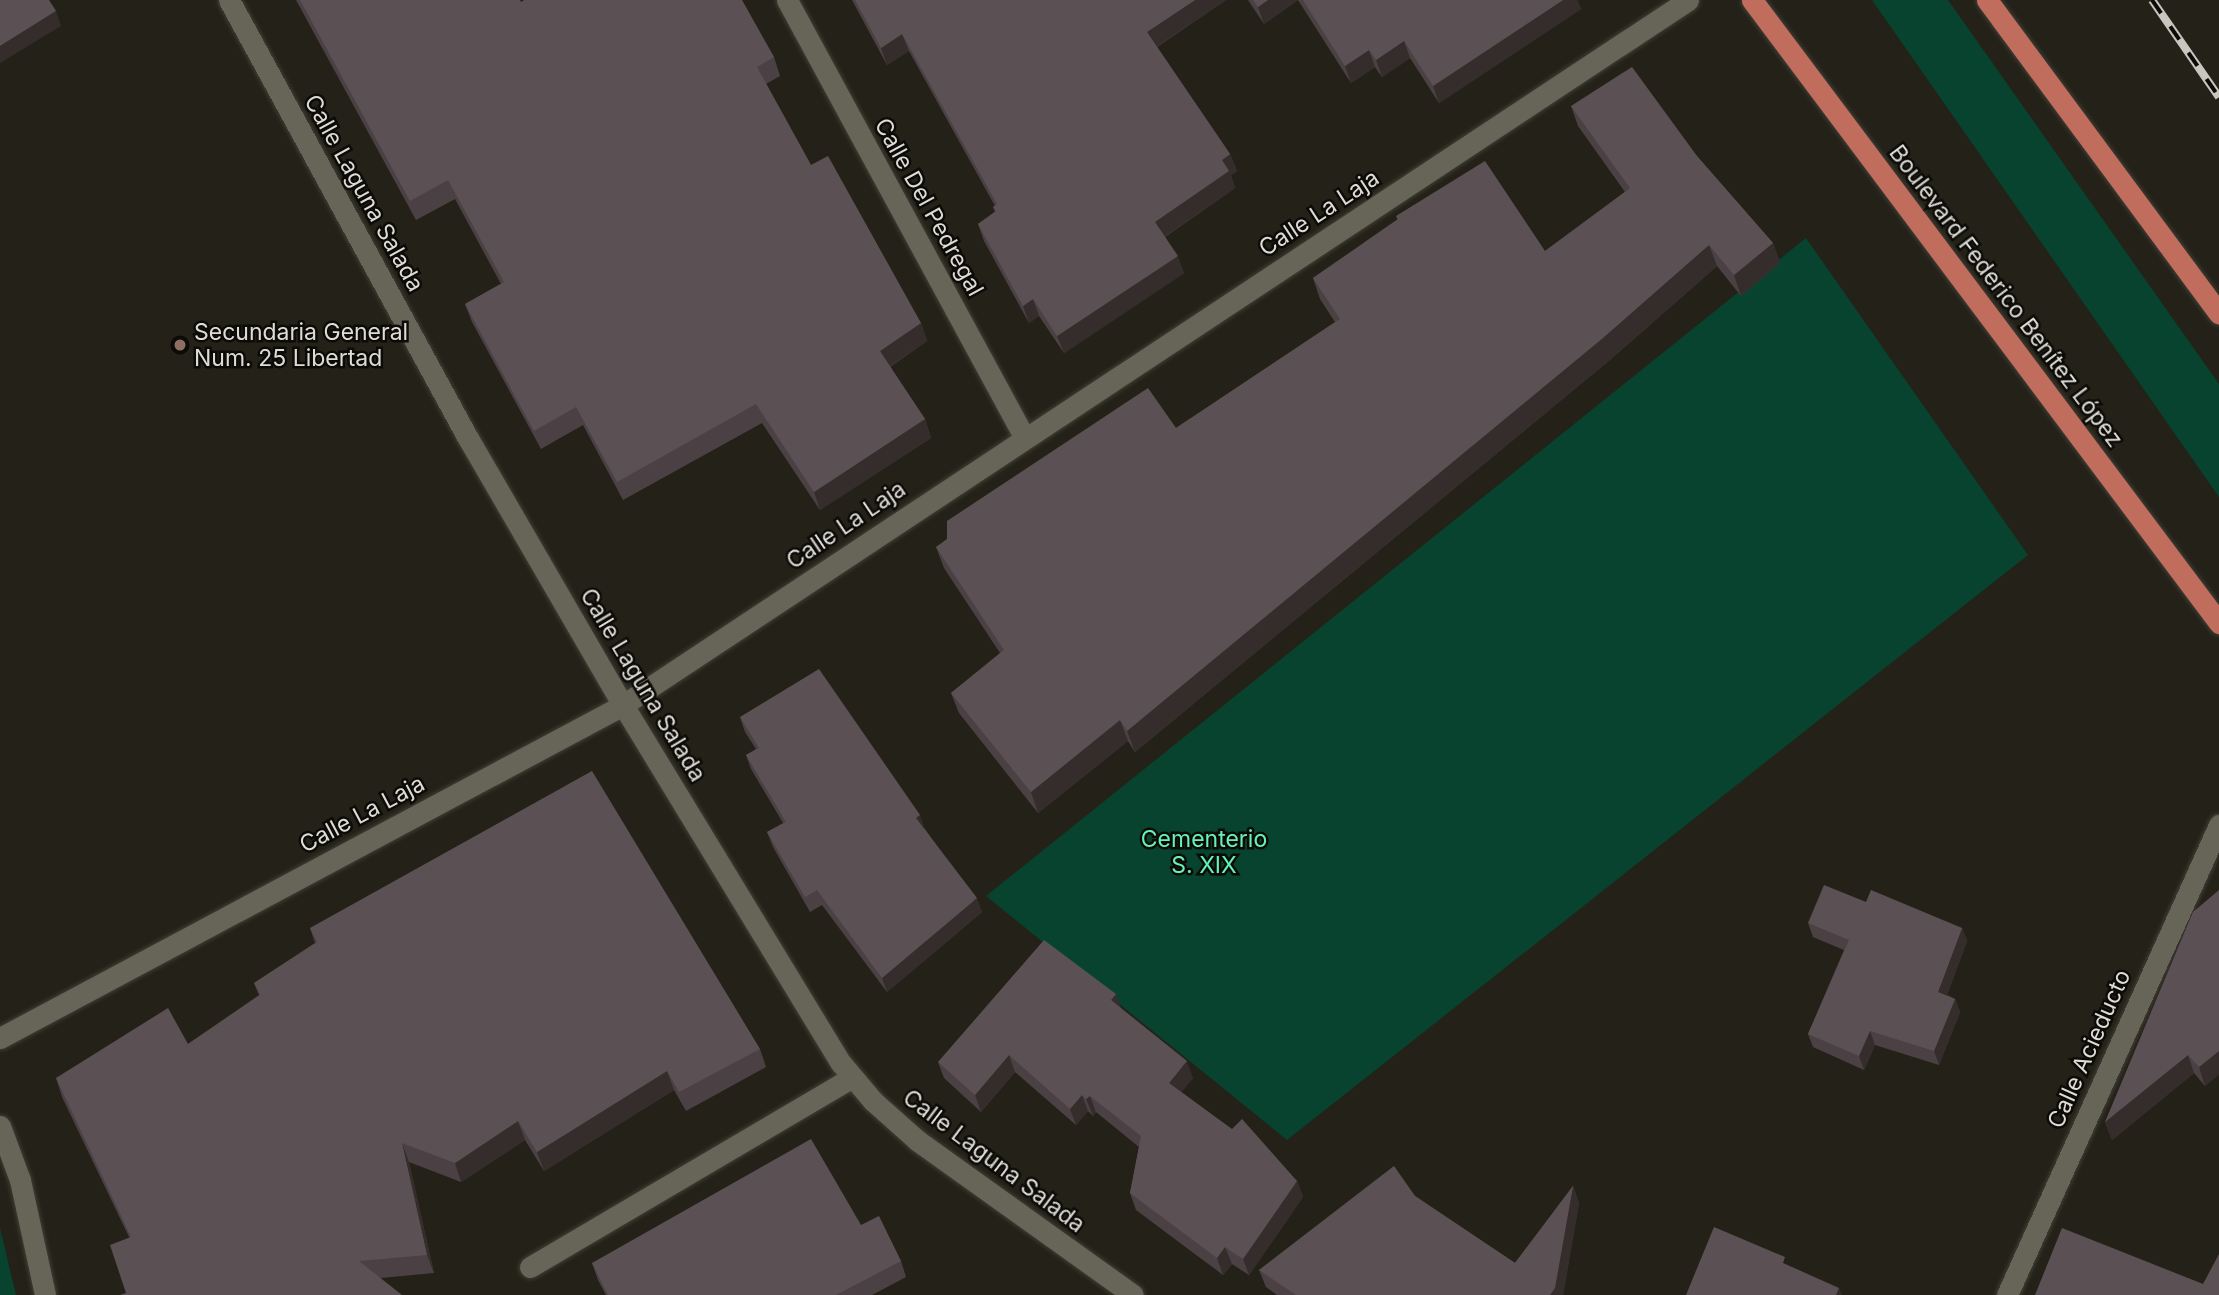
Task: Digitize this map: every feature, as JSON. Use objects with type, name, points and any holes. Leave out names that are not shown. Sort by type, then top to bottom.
[{"type":"main road","name":"Boulevard Federico Benítez López","points":[[1752,0],[2219,623]]},
{"type":"main road","points":[[1987,0],[2219,313]]},
{"type":"street","name":"Calle Laguna Salada","points":[[229,0],[468,438],[623,705],[820,1032],[873,1101],[918,1141],[1133,1295]]},
{"type":"street","name":"Calle Del Pedregal","points":[[787,0],[1026,438]]},
{"type":"street","name":"Calle La Laja","points":[[0,1038],[623,705],[1688,0]]},
{"type":"street","name":"Calle Acieducto","points":[[2007,1295],[2219,825]]},
{"type":"street","points":[[530,1267],[852,1077]]},
{"type":"street","points":[[0,1126],[20,1180],[45,1295]]},
{"type":"green space","points":[[1872,0],[1948,0],[2219,384],[2219,497]]},
{"type":"green space","name":"Cementerio S. XIX","points":[[1806,238],[2028,555],[1287,1140],[986,896]]},
{"type":"green space","points":[[0,1228],[16,1295],[0,1295]]},
{"type":"building","points":[[0,0],[49,0],[56,11],[0,46]]},
{"type":"building","points":[[300,0],[742,0],[774,57],[757,67],[811,165],[828,156],[921,323],[880,351],[925,419],[814,492],[756,404],[617,482],[576,407],[534,431],[465,304],[504,282],[448,180],[410,201]]},
{"type":"building","points":[[855,0],[1195,0],[1147,32],[1230,154],[1222,160],[1229,171],[1155,222],[1178,256],[1057,336],[1033,299],[1023,306],[978,224],[996,211],[993,207],[997,204],[902,34],[881,48]]},
{"type":"building","points":[[1253,0],[1268,0],[1258,7]]},
{"type":"building","points":[[1303,0],[1563,0],[1433,86],[1404,41],[1376,60],[1369,50],[1345,66]]},
{"type":"building","points":[[1632,67],[1697,156],[1773,243],[1734,275],[1709,245],[1603,338],[1127,731],[1120,720],[1031,792],[951,693],[1004,650],[936,547],[947,539],[947,521],[1148,388],[1176,428],[1340,319],[1313,278],[1398,219],[1396,216],[1485,161],[1545,251],[1630,188],[1571,106]]},
{"type":"building","points":[[819,669],[920,815],[916,818],[977,898],[882,978],[817,890],[805,897],[767,832],[786,822],[746,755],[759,748],[740,717]]},
{"type":"building","points":[[592,771],[760,1049],[679,1092],[667,1071],[537,1152],[518,1121],[455,1163],[402,1143],[427,1255],[359,1261],[402,1295],[120,1295],[126,1293],[110,1245],[131,1237],[56,1078],[168,1008],[188,1044],[260,995],[254,983],[317,942],[310,928]]},
{"type":"building","points":[[1824,885],[1866,902],[1871,890],[1962,928],[1938,992],[1955,999],[1934,1051],[1870,1031],[1859,1056],[1808,1034],[1849,940],[1808,923]]},
{"type":"building","points":[[2219,890],[2219,1051],[2199,1067],[2188,1055],[2105,1122],[2193,912]]},
{"type":"building","points":[[1044,940],[1116,994],[1111,1000],[1187,1061],[1169,1083],[1232,1129],[1242,1119],[1297,1181],[1243,1259],[1225,1247],[1217,1258],[1130,1193],[1141,1136],[1090,1096],[1086,1099],[1082,1095],[1070,1109],[1009,1055],[975,1095],[938,1062]]},
{"type":"building","points":[[811,1139],[861,1225],[879,1216],[901,1261],[836,1295],[608,1295],[592,1263]]},
{"type":"building","points":[[1394,1166],[1415,1196],[1515,1263],[1573,1186],[1555,1288],[1550,1295],[1296,1295],[1259,1270]]},
{"type":"building","points":[[1714,1227],[1785,1257],[1783,1263],[1839,1288],[1836,1295],[1686,1295]]},
{"type":"building","points":[[2062,1228],[2203,1284],[2219,1254],[2219,1295],[2035,1295]]},
{"type":"railway","points":[[2152,0],[2219,97]]},
{"type":"place","name":"Secundaria General Num. 25 Libertad","points":[[180,345]]}]
